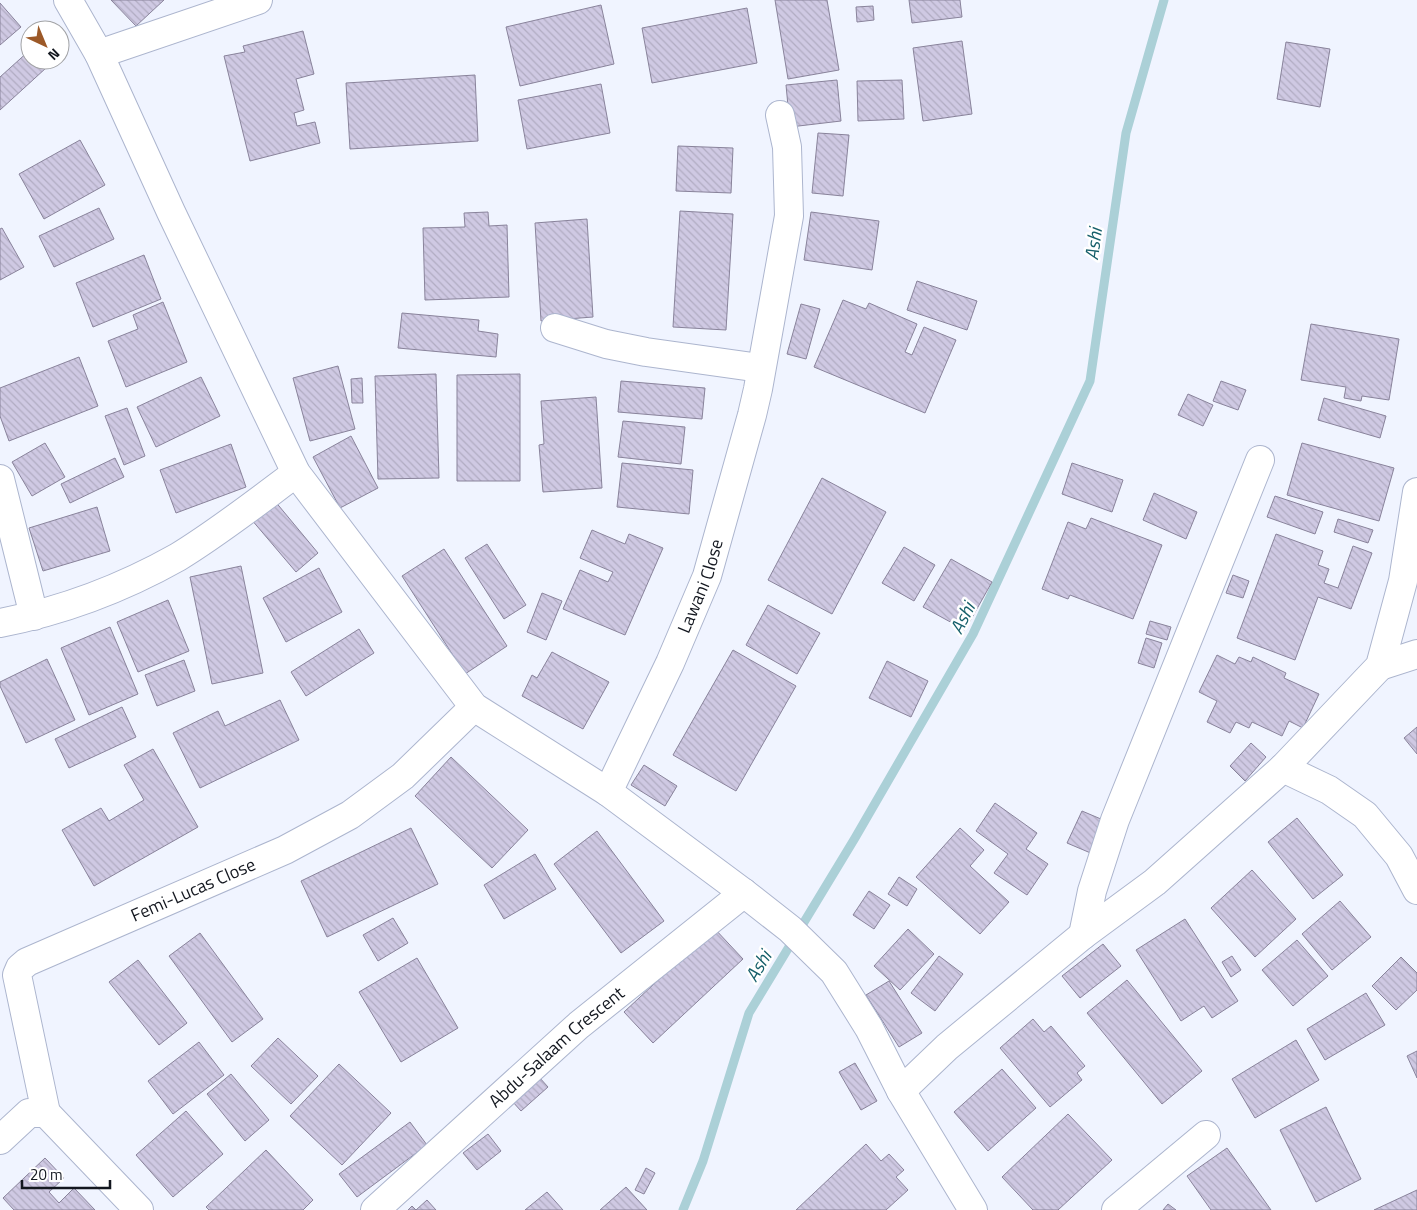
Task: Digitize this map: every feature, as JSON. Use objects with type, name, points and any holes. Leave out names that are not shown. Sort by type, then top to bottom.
[{"type":"street","points":[[68,0],[99,54],[171,212],[296,473],[474,706],[608,792],[790,929],[834,972],[869,1028],[901,1091],[973,1210]]},
{"type":"street","points":[[99,54],[258,0]]},
{"type":"street","name":"Lawani Close","points":[[608,792],[670,663],[707,576],[752,414],[789,216],[787,148],[780,115]]},
{"type":"street","points":[[555,328],[606,344],[646,352],[760,368]]},
{"type":"street","points":[[1084,935],[1092,891],[1116,820],[1260,460]]},
{"type":"street","points":[[0,623],[34,616],[121,586],[178,556],[222,528],[296,473]]},
{"type":"street","points":[[0,479],[34,616]]},
{"type":"street","points":[[901,1091],[947,1047],[1084,935],[1155,882],[1283,768],[1380,666],[1403,581],[1417,492]]},
{"type":"street","points":[[1380,666],[1417,654]]},
{"type":"street","name":"Femi-Lucas Close","points":[[46,1113],[20,996],[17,975],[20,968],[27,962],[285,850],[350,815],[403,776],[474,706]]},
{"type":"street","points":[[1283,768],[1329,790],[1365,815],[1399,856],[1417,890]]},
{"type":"street","name":"Abdu-Salaam Crescent","points":[[375,1210],[579,1025],[744,893]]},
{"type":"street","points":[[0,1140],[29,1113],[46,1113],[139,1210]]},
{"type":"street","points":[[1116,1210],[1206,1135]]},
{"type":"building","points":[[111,0],[164,0],[136,26]]},
{"type":"building","points":[[775,0],[827,0],[839,70],[788,79]]},
{"type":"building","points":[[909,0],[960,0],[962,17],[912,23]]},
{"type":"building","points":[[0,3],[20,28],[0,45]]},
{"type":"building","points":[[601,5],[614,64],[520,86],[506,27]]},
{"type":"building","points":[[873,6],[874,20],[857,22],[856,7]]},
{"type":"building","points":[[747,8],[757,63],[652,83],[642,28]]},
{"type":"building","points":[[303,31],[314,74],[296,79],[304,110],[294,113],[297,126],[315,122],[320,143],[250,161],[224,56],[245,52],[243,46]]},
{"type":"building","points":[[962,41],[972,114],[923,121],[913,48]]},
{"type":"building","points":[[1286,42],[1330,49],[1320,107],[1277,99]]},
{"type":"building","points":[[20,59],[20,70],[44,70],[0,110],[0,77]]},
{"type":"building","points":[[475,75],[478,141],[350,149],[346,83]]},
{"type":"building","points":[[837,80],[841,121],[790,127],[786,85]]},
{"type":"building","points":[[902,80],[904,119],[858,121],[857,81]]},
{"type":"building","points":[[601,84],[610,133],[527,149],[518,100]]},
{"type":"building","points":[[818,133],[849,135],[843,196],[812,193]]},
{"type":"building","points":[[80,140],[105,185],[44,219],[19,174]]},
{"type":"building","points":[[678,146],[733,148],[731,193],[676,191]]},
{"type":"building","points":[[99,208],[114,239],[54,267],[39,236]]},
{"type":"building","points":[[680,211],[733,214],[726,330],[673,327]]},
{"type":"building","points":[[488,212],[489,226],[507,225],[509,297],[425,300],[423,228],[465,227],[464,213]]},
{"type":"building","points":[[811,212],[879,221],[872,270],[804,260]]},
{"type":"building","points":[[587,219],[593,317],[541,321],[535,223]]},
{"type":"building","points":[[2,228],[24,267],[0,280],[0,229]]},
{"type":"building","points":[[144,255],[161,299],[93,327],[76,283]]},
{"type":"building","points":[[917,281],[977,301],[967,330],[907,310]]},
{"type":"building","points":[[843,300],[866,309],[869,303],[917,324],[905,352],[912,355],[924,327],[956,340],[925,413],[814,367]]},
{"type":"building","points":[[163,302],[187,362],[126,387],[108,341],[138,329],[133,315]]},
{"type":"building","points":[[801,304],[820,309],[806,359],[787,354]]},
{"type":"building","points":[[402,313],[479,320],[478,331],[498,334],[496,357],[398,348]]},
{"type":"building","points":[[1311,324],[1399,339],[1389,400],[1362,396],[1361,401],[1344,398],[1346,387],[1301,380]]},
{"type":"building","points":[[79,357],[98,406],[9,441],[0,416],[0,388]]},
{"type":"building","points":[[338,366],[355,429],[310,441],[293,378]]},
{"type":"building","points":[[436,374],[439,478],[378,479],[375,376]]},
{"type":"building","points":[[520,374],[520,481],[457,481],[457,375]]},
{"type":"building","points":[[201,377],[220,416],[156,447],[137,407]]},
{"type":"building","points":[[362,378],[363,403],[352,403],[351,379]]},
{"type":"building","points":[[621,381],[705,388],[702,419],[618,412]]},
{"type":"building","points":[[1221,381],[1246,390],[1238,410],[1213,401]]},
{"type":"building","points":[[1188,394],[1213,405],[1203,426],[1178,415]]},
{"type":"building","points":[[596,397],[602,488],[543,492],[539,445],[544,444],[541,401]]},
{"type":"building","points":[[1324,398],[1386,416],[1380,438],[1318,420]]},
{"type":"building","points":[[127,408],[145,456],[124,465],[105,416]]},
{"type":"building","points":[[623,421],[685,427],[681,464],[618,457]]},
{"type":"building","points":[[351,436],[378,488],[340,508],[313,457]]},
{"type":"building","points":[[45,443],[65,477],[32,496],[12,462]]},
{"type":"building","points":[[1302,443],[1394,468],[1379,521],[1287,495]]},
{"type":"building","points":[[231,444],[246,487],[176,513],[160,470]]},
{"type":"building","points":[[115,458],[124,477],[70,503],[61,484]]},
{"type":"building","points":[[622,463],[693,470],[689,514],[617,507]]},
{"type":"building","points":[[1072,463],[1123,480],[1112,512],[1062,494]]},
{"type":"building","points":[[822,478],[886,512],[832,614],[768,580]]},
{"type":"building","points":[[1154,493],[1197,512],[1186,539],[1143,520]]},
{"type":"building","points":[[1275,496],[1323,512],[1315,534],[1267,517]]},
{"type":"building","points":[[274,500],[318,553],[296,572],[251,519]]},
{"type":"building","points":[[97,507],[110,551],[43,571],[29,528]]},
{"type":"building","points":[[1091,518],[1162,545],[1133,619],[1070,595],[1068,599],[1042,589],[1068,522],[1086,529]]},
{"type":"building","points":[[1338,519],[1373,530],[1368,543],[1334,532]]},
{"type":"building","points":[[592,530],[625,544],[629,534],[663,548],[625,635],[563,609],[580,570],[608,582],[613,572],[580,558]]},
{"type":"building","points":[[1276,534],[1323,551],[1318,565],[1329,569],[1324,583],[1338,588],[1353,546],[1372,553],[1351,609],[1318,597],[1295,660],[1237,638]]},
{"type":"building","points":[[487,544],[526,605],[504,619],[465,558]]},
{"type":"building","points":[[904,547],[935,565],[914,601],[882,583]]},
{"type":"building","points":[[444,549],[507,646],[465,674],[402,576]]},
{"type":"building","points":[[951,559],[992,582],[965,630],[923,607]]},
{"type":"building","points":[[241,566],[263,673],[212,684],[190,577]]},
{"type":"building","points":[[319,568],[342,612],[286,642],[263,598]]},
{"type":"building","points":[[1233,575],[1249,581],[1243,598],[1226,593]]},
{"type":"building","points":[[542,593],[562,601],[546,640],[527,632]]},
{"type":"building","points":[[168,600],[189,651],[138,672],[117,622]]},
{"type":"building","points":[[768,605],[820,633],[797,674],[746,645]]},
{"type":"building","points":[[1150,621],[1171,627],[1167,640],[1146,634]]},
{"type":"building","points":[[110,627],[138,694],[89,715],[61,648]]},
{"type":"building","points":[[359,629],[374,653],[306,696],[291,672]]},
{"type":"building","points":[[1146,638],[1162,643],[1154,668],[1138,663]]},
{"type":"building","points":[[733,650],[796,686],[736,791],[673,755]]},
{"type":"building","points":[[552,652],[609,682],[583,729],[522,696],[532,675],[537,678]]},
{"type":"building","points":[[1217,655],[1235,664],[1239,657],[1251,662],[1253,657],[1286,673],[1284,678],[1319,694],[1303,728],[1289,721],[1282,736],[1252,722],[1249,728],[1236,722],[1230,733],[1207,722],[1217,701],[1199,692]]},
{"type":"building","points":[[47,659],[75,720],[26,743],[0,686],[0,682]]},
{"type":"building","points":[[184,660],[195,691],[157,706],[145,675]]},
{"type":"building","points":[[887,661],[928,681],[911,717],[869,698]]},
{"type":"building","points":[[280,700],[299,740],[200,788],[173,733],[218,711],[225,726]]},
{"type":"building","points":[[122,707],[136,737],[69,768],[55,739]]},
{"type":"building","points":[[1417,727],[1417,754],[1404,738]]},
{"type":"building","points":[[1251,743],[1266,757],[1245,781],[1230,766]]},
{"type":"building","points":[[153,749],[198,827],[94,886],[62,830],[101,808],[109,821],[144,800],[124,765]]},
{"type":"building","points":[[451,757],[528,830],[492,868],[415,796]]},
{"type":"building","points":[[644,765],[677,786],[665,806],[631,785]]},
{"type":"building","points":[[995,803],[1037,833],[1026,849],[1048,864],[1027,895],[994,873],[1008,854],[976,831]]},
{"type":"building","points":[[1082,811],[1108,822],[1093,854],[1067,843]]},
{"type":"building","points":[[1297,818],[1343,875],[1313,899],[1268,842]]},
{"type":"building","points":[[411,828],[438,884],[327,937],[301,881]]},
{"type":"building","points":[[960,828],[984,850],[970,866],[1009,902],[980,934],[916,877]]},
{"type":"building","points":[[597,831],[664,921],[621,953],[554,864]]},
{"type":"building","points":[[535,854],[556,889],[504,919],[484,885]]},
{"type":"building","points":[[1252,870],[1296,919],[1255,957],[1211,908]]},
{"type":"building","points":[[899,877],[917,889],[907,906],[888,894]]},
{"type":"building","points":[[869,891],[890,905],[874,929],[853,915]]},
{"type":"building","points":[[1340,901],[1371,937],[1332,970],[1302,934]]},
{"type":"building","points":[[393,918],[408,943],[378,961],[363,935]]},
{"type":"building","points":[[1185,919],[1238,1001],[1212,1018],[1204,1006],[1181,1021],[1136,950]]},
{"type":"building","points":[[714,928],[743,959],[653,1043],[624,1012]]},
{"type":"building","points":[[908,929],[934,954],[900,990],[874,966]]},
{"type":"building","points":[[200,933],[263,1019],[232,1042],[169,956]]},
{"type":"building","points":[[1297,940],[1328,976],[1293,1006],[1262,970]]},
{"type":"building","points":[[1103,944],[1121,966],[1080,998],[1062,976]]},
{"type":"building","points":[[939,956],[963,974],[935,1011],[911,993]]},
{"type":"building","points":[[1232,956],[1241,970],[1231,977],[1222,962]]},
{"type":"building","points":[[1401,957],[1417,973],[1417,990],[1396,1010],[1372,986]]},
{"type":"building","points":[[417,958],[458,1028],[401,1062],[359,992]]},
{"type":"building","points":[[138,960],[187,1023],[159,1045],[109,982]]},
{"type":"building","points":[[1127,980],[1202,1071],[1162,1104],[1087,1013]]},
{"type":"building","points":[[889,981],[922,1033],[899,1047],[866,995]]},
{"type":"building","points":[[1366,993],[1385,1025],[1325,1060],[1307,1029]]},
{"type":"building","points":[[1033,1019],[1044,1032],[1051,1026],[1085,1066],[1077,1073],[1082,1080],[1050,1107],[1000,1048]]},
{"type":"building","points":[[278,1038],[318,1076],[291,1104],[251,1066]]},
{"type":"building","points":[[1296,1040],[1319,1080],[1255,1118],[1232,1079]]},
{"type":"building","points":[[199,1042],[224,1075],[173,1114],[148,1081]]},
{"type":"building","points":[[1417,1051],[1417,1078],[1407,1056]]},
{"type":"building","points":[[855,1063],[877,1101],[861,1110],[839,1072]]},
{"type":"building","points":[[339,1064],[391,1113],[342,1165],[290,1116]]},
{"type":"building","points":[[1002,1069],[1036,1108],[988,1151],[954,1112]]},
{"type":"building","points":[[231,1074],[269,1120],[245,1141],[207,1094]]},
{"type":"building","points":[[539,1077],[548,1087],[521,1111],[512,1101]]},
{"type":"building","points":[[1326,1107],[1361,1179],[1316,1202],[1280,1130]]},
{"type":"building","points":[[186,1111],[223,1154],[173,1197],[136,1155]]},
{"type":"building","points":[[1068,1114],[1112,1160],[1058,1210],[1033,1210],[1002,1177]]},
{"type":"building","points":[[410,1122],[427,1145],[357,1197],[339,1174]]},
{"type":"building","points":[[488,1134],[501,1151],[477,1170],[463,1153]]},
{"type":"building","points":[[866,1144],[881,1161],[889,1154],[904,1170],[896,1177],[908,1190],[886,1210],[796,1210]]},
{"type":"building","points":[[1227,1148],[1271,1210],[1211,1210],[1187,1176]]},
{"type":"building","points":[[266,1150],[313,1200],[303,1210],[209,1210],[206,1207]]},
{"type":"building","points":[[45,1158],[64,1178],[49,1192],[59,1203],[74,1188],[95,1210],[14,1210],[3,1198]]},
{"type":"building","points":[[646,1168],[655,1173],[644,1194],[635,1190]]},
{"type":"building","points":[[626,1187],[647,1210],[600,1210]]},
{"type":"building","points":[[1417,1190],[1417,1210],[1374,1210]]},
{"type":"building","points":[[547,1192],[563,1210],[525,1210]]},
{"type":"building","points":[[427,1200],[436,1210],[416,1210]]},
{"type":"building","points":[[1168,1204],[1176,1210],[1163,1210]]},
{"type":"building","points":[[412,1206],[416,1210],[408,1210]]},
{"type":"waterway","name":"Ashi","points":[[683,1210],[703,1161],[749,1013],[855,838],[973,634],[1090,381],[1126,133],[1164,0]]}]
